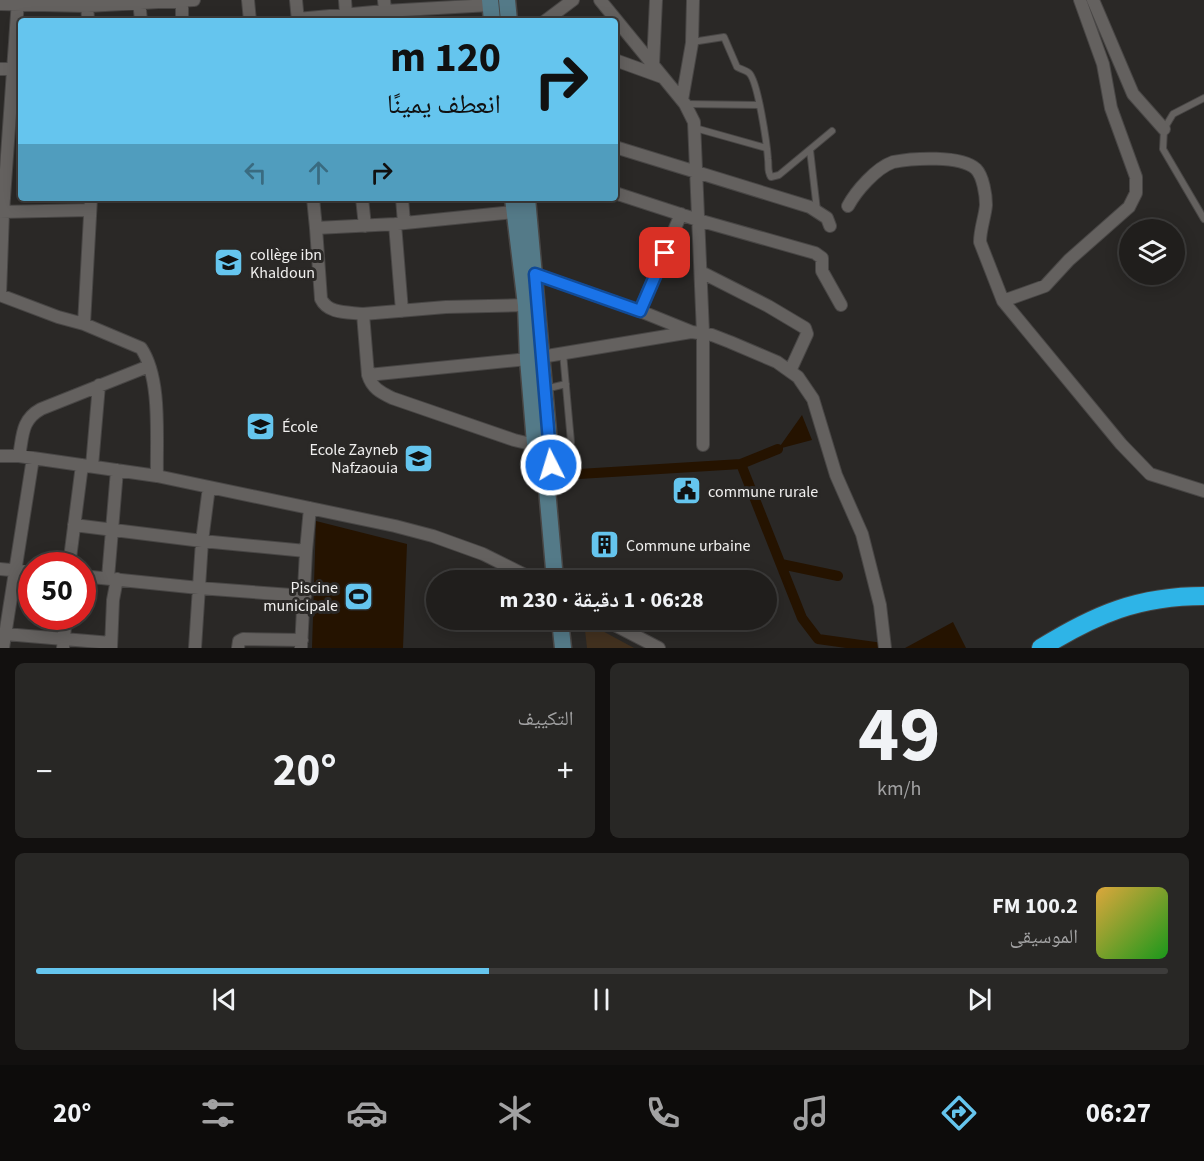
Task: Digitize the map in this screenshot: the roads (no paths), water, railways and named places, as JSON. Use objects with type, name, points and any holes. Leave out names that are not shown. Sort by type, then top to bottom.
[{"type":"highway","points":[[1041,648],[1103,613],[1156,598],[1204,596]]},
{"type":"highway","points":[[1058,648],[1119,617],[1172,606],[1204,605]]},
{"type":"main road","points":[[507,0],[509,18]]},
{"type":"main road","points":[[527,201],[535,274],[535,445],[537,467],[547,489]]},
{"type":"main road","points":[[514,205],[534,358],[544,389],[551,465],[547,489],[554,570]]},
{"type":"main road","points":[[561,630],[563,648]]},
{"type":"street","points":[[0,4],[186,0],[183,18]]},
{"type":"street","points":[[248,0],[250,18]]},
{"type":"street","points":[[296,0],[298,18]]},
{"type":"street","points":[[345,0],[346,14]]},
{"type":"street","points":[[548,18],[573,0]]},
{"type":"street","points":[[653,65],[656,0]]},
{"type":"street","points":[[684,102],[692,43],[693,0]]},
{"type":"street","points":[[1003,301],[1045,286],[1069,260],[1129,207],[1136,193],[1136,177],[1111,108],[1103,64],[1080,0]]},
{"type":"street","points":[[1094,0],[1133,94],[1164,129]]},
{"type":"street","points":[[18,2],[3,160],[0,295],[58,317],[84,324],[138,346],[144,352],[149,366],[156,414],[157,476]]},
{"type":"street","points":[[140,2],[141,18]]},
{"type":"street","points":[[87,3],[88,18]]},
{"type":"street","points":[[605,3],[617,18]]},
{"type":"street","points":[[314,18],[385,11],[491,9]]},
{"type":"street","points":[[618,20],[692,113],[695,128],[701,272],[698,332],[703,446]]},
{"type":"street","points":[[618,61],[663,77]]},
{"type":"street","points":[[618,148],[817,210],[827,218],[830,226]]},
{"type":"street","points":[[848,206],[855,193],[890,163],[907,160],[953,160],[972,166],[981,175],[986,205],[980,242],[1003,301],[1121,444],[1150,474],[1204,490]]},
{"type":"street","points":[[618,194],[818,255],[822,260],[822,271],[841,305]]},
{"type":"street","points":[[313,201],[321,299],[323,304],[331,310],[363,314],[526,304]]},
{"type":"street","points":[[362,201],[364,226]]},
{"type":"street","points":[[402,201],[400,223],[402,311]]},
{"type":"street","points":[[2,212],[90,204],[84,324]]},
{"type":"street","points":[[316,228],[400,223],[514,205]]},
{"type":"street","points":[[640,311],[681,214]]},
{"type":"street","points":[[701,272],[768,306],[805,328],[806,337],[790,371]]},
{"type":"street","points":[[535,274],[754,352],[777,362],[803,382],[813,399],[836,475],[862,534],[880,605],[885,648]]},
{"type":"street","points":[[363,314],[368,375],[370,382],[378,391],[392,398],[514,440],[535,445]]},
{"type":"street","points":[[368,375],[534,358],[698,332]]},
{"type":"street","points":[[19,456],[26,421],[30,415],[149,366]]},
{"type":"street","points":[[71,552],[99,385]]},
{"type":"street","points":[[0,456],[19,456],[157,476],[310,508],[433,536],[483,554],[515,570]]},
{"type":"street","points":[[3,648],[33,458]]},
{"type":"street","points":[[5,634],[63,644],[111,646],[113,529],[117,470]]},
{"type":"street","points":[[195,648],[208,487]]},
{"type":"street","points":[[238,648],[239,641],[243,639],[301,644],[310,508]]},
{"type":"street","points":[[74,525],[306,551]]},
{"type":"street","points":[[0,569],[16,571]]},
{"type":"street","points":[[96,577],[305,596]]},
{"type":"street","points":[[624,630],[659,648]]},
{"type":"lane","points":[[692,43],[725,38],[737,67],[752,76],[771,177],[779,175],[832,131]]},
{"type":"lane","points":[[1204,98],[1173,114],[1164,129],[1163,149],[1204,219]]},
{"type":"lane","points":[[684,102],[759,105]]},
{"type":"lane","points":[[695,128],[766,148]]},
{"type":"lane","points":[[810,150],[817,210]]},
{"type":"lane","points":[[563,352],[572,442]]},
{"type":"lane","points":[[544,389],[566,384]]},
{"type":"waterway","points":[[579,474],[741,464],[778,449]]},
{"type":"waterway","points":[[741,464],[802,618],[818,639],[882,648]]},
{"type":"waterway","points":[[781,564],[838,576]]},
{"type":"place","name":"collège ibn Khaldoun","points":[[229,263]]},
{"type":"place","name":"École","points":[[261,426]]},
{"type":"place","name":"Ecole Zayneb Nafzaouia","points":[[419,458]]},
{"type":"place","name":"commune rurale","points":[[687,491]]},
{"type":"place","name":"Commune urbaine","points":[[605,545]]},
{"type":"place","name":"Piscine municipale","points":[[359,596]]}]
